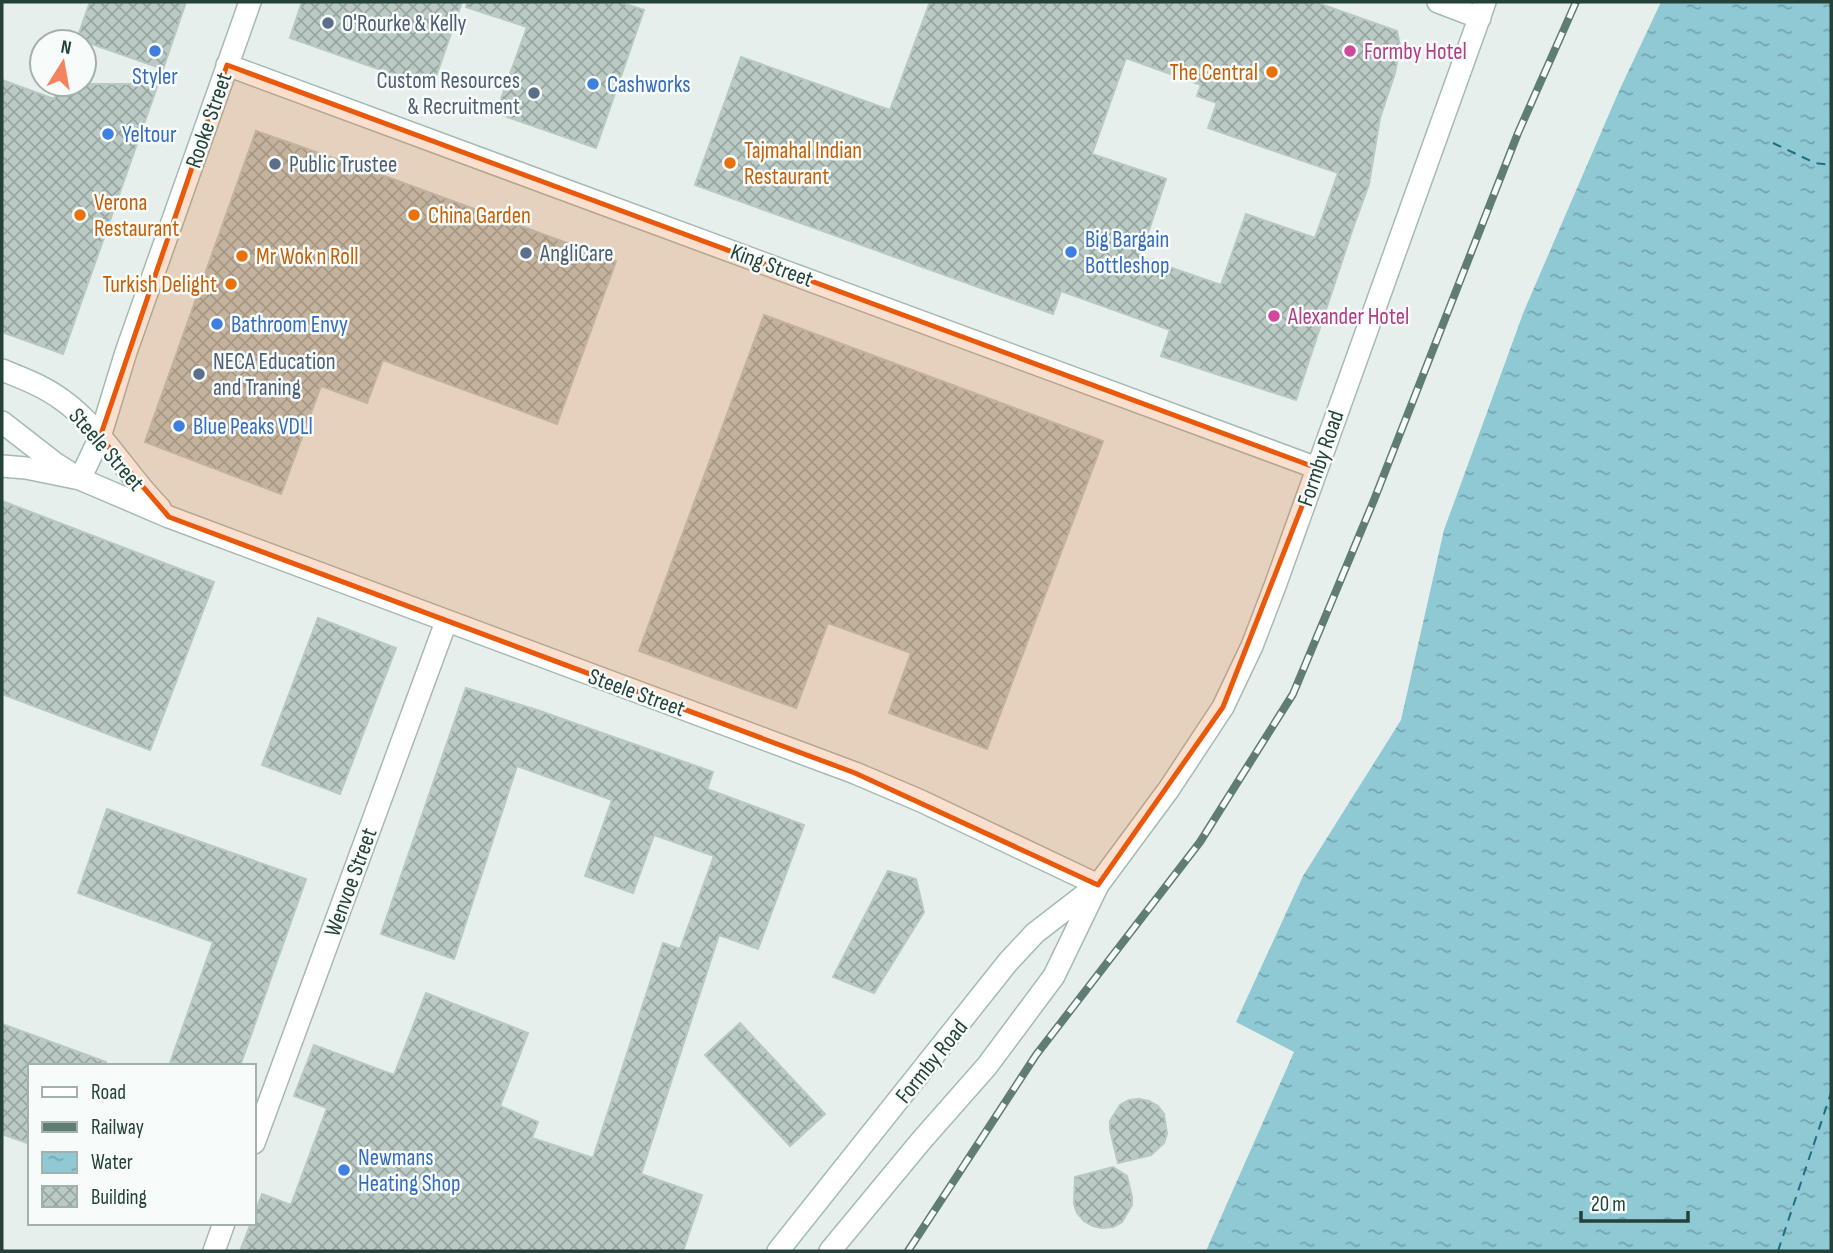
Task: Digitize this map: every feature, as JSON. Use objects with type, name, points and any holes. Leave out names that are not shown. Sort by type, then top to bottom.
[{"type":"street","name":"Rooke Street","points":[[80,479],[100,437],[125,352],[250,2]]},
{"type":"street","points":[[1438,2],[1483,10]]},
{"type":"street","name":"Formby Road","points":[[830,1251],[987,1066],[1054,976],[1098,885],[1169,789],[1223,707],[1256,634],[1483,10]]},
{"type":"street","name":"King Street","points":[[227,65],[1317,468]]},
{"type":"street","name":"Steele Street","points":[[2,370],[26,379],[61,399],[100,437],[147,495],[169,517]]},
{"type":"street","name":"Steele Street","points":[[2,422],[80,479],[169,517],[855,773],[1098,885]]},
{"type":"street","points":[[2,467],[37,469],[80,479]]},
{"type":"street","name":"Wenvoe Street","points":[[256,1138],[446,622]]},
{"type":"street","name":"Formby Road","points":[[778,1251],[1008,962],[1035,933],[1098,885]]},
{"type":"street","points":[[214,1251],[223,1225]]},
{"type":"highlighted area","points":[[227,65],[1317,468],[1223,707],[1098,885],[855,773],[169,517],[100,437]]},
{"type":"water","points":[[1661,2],[1831,2],[1831,1251],[1206,1251],[1294,1052],[1236,1022],[1303,876],[1401,720],[1444,530],[1524,311],[1619,91]]},
{"type":"building","points":[[90,2],[186,2],[163,69],[98,46],[98,28],[81,28]]},
{"type":"building","points":[[302,2],[462,2],[432,88],[290,38]]},
{"type":"building","points":[[467,2],[619,2],[644,10],[596,148],[496,113],[527,27],[466,7]]},
{"type":"building","points":[[930,2],[1315,2],[1397,31],[1400,46],[1395,73],[1380,118],[1369,184],[1296,400],[1161,356],[1170,330],[1061,291],[1053,314],[695,185],[741,57],[890,110]],"holes":[[[1126,58],[1201,85],[1197,96],[1217,103],[1208,128],[1338,173],[1315,238],[1246,214],[1221,285],[1140,257],[1166,179],[1092,154]]]},
{"type":"building","points":[[2,80],[28,90],[28,98],[54,99],[98,98],[98,84],[158,84],[63,354],[2,332]]},
{"type":"building","points":[[256,131],[616,261],[557,424],[383,360],[367,403],[321,386],[281,494],[145,442]]},
{"type":"building","points":[[764,315],[1103,441],[987,749],[889,713],[911,653],[828,623],[796,708],[639,651]]},
{"type":"building","points":[[2,501],[214,582],[150,750],[2,694]]},
{"type":"building","points":[[318,618],[396,648],[340,794],[262,765]]},
{"type":"building","points":[[466,688],[713,772],[707,789],[804,825],[758,949],[719,935],[641,1174],[702,1195],[683,1251],[240,1251],[250,1225],[256,1225],[256,1210],[262,1194],[291,1205],[327,1108],[294,1096],[314,1045],[394,1075],[426,993],[528,1033],[500,1106],[538,1122],[532,1138],[593,1158],[663,943],[680,949],[714,856],[654,835],[633,893],[585,876],[612,800],[517,766],[454,959],[381,934]]},
{"type":"building","points":[[107,809],[306,879],[241,1064],[170,1064],[213,942],[78,893]]},
{"type":"building","points":[[888,871],[916,879],[924,912],[874,993],[833,977]]},
{"type":"building","points":[[740,1023],[825,1114],[790,1146],[705,1055]]},
{"type":"building","points":[[2,1024],[106,1062],[28,1064],[28,1143],[2,1134]]},
{"type":"building","points":[[1139,1099],[1158,1106],[1164,1114],[1167,1134],[1164,1143],[1151,1155],[1118,1163],[1110,1121],[1120,1105]]},
{"type":"building","points":[[1113,1167],[1127,1176],[1132,1205],[1122,1222],[1113,1227],[1093,1226],[1077,1213],[1074,1204],[1075,1177]]},
{"type":"ferry route","points":[[1773,143],[1815,163],[1831,165]]},
{"type":"ferry route","points":[[1778,1251],[1831,1093]]},
{"type":"railway","points":[[908,1251],[1036,1055],[1200,842],[1293,694],[1374,500],[1518,133],[1576,2]]},
{"type":"place","name":"O'Rourke & Kelly","points":[[328,23]]},
{"type":"place","name":"Styler","points":[[155,51]]},
{"type":"place","name":"Formby Hotel","points":[[1350,51]]},
{"type":"place","name":"The Central","points":[[1272,72]]},
{"type":"place","name":"Cashworks","points":[[593,84]]},
{"type":"place","name":"Custom Resources & Recruitment","points":[[534,93]]},
{"type":"place","name":"Yeltour","points":[[108,134]]},
{"type":"place","name":"Tajmahal Indian Restaurant","points":[[730,163]]},
{"type":"place","name":"Public Trustee","points":[[275,164]]},
{"type":"place","name":"Verona Restaurant","points":[[80,215]]},
{"type":"place","name":"China Garden","points":[[414,215]]},
{"type":"place","name":"Big Bargain Bottleshop","points":[[1071,252]]},
{"type":"place","name":"AngliCare","points":[[526,253]]},
{"type":"place","name":"Mr Wok n Roll","points":[[242,256]]},
{"type":"place","name":"Turkish Delight","points":[[231,284]]},
{"type":"place","name":"Alexander Hotel","points":[[1274,316]]},
{"type":"place","name":"Bathroom Envy","points":[[217,324]]},
{"type":"place","name":"NECA Education and Traning","points":[[199,374]]},
{"type":"place","name":"Blue Peaks VDLl","points":[[179,426]]},
{"type":"place","name":"Newmans Heating Shop","points":[[344,1170]]}]
